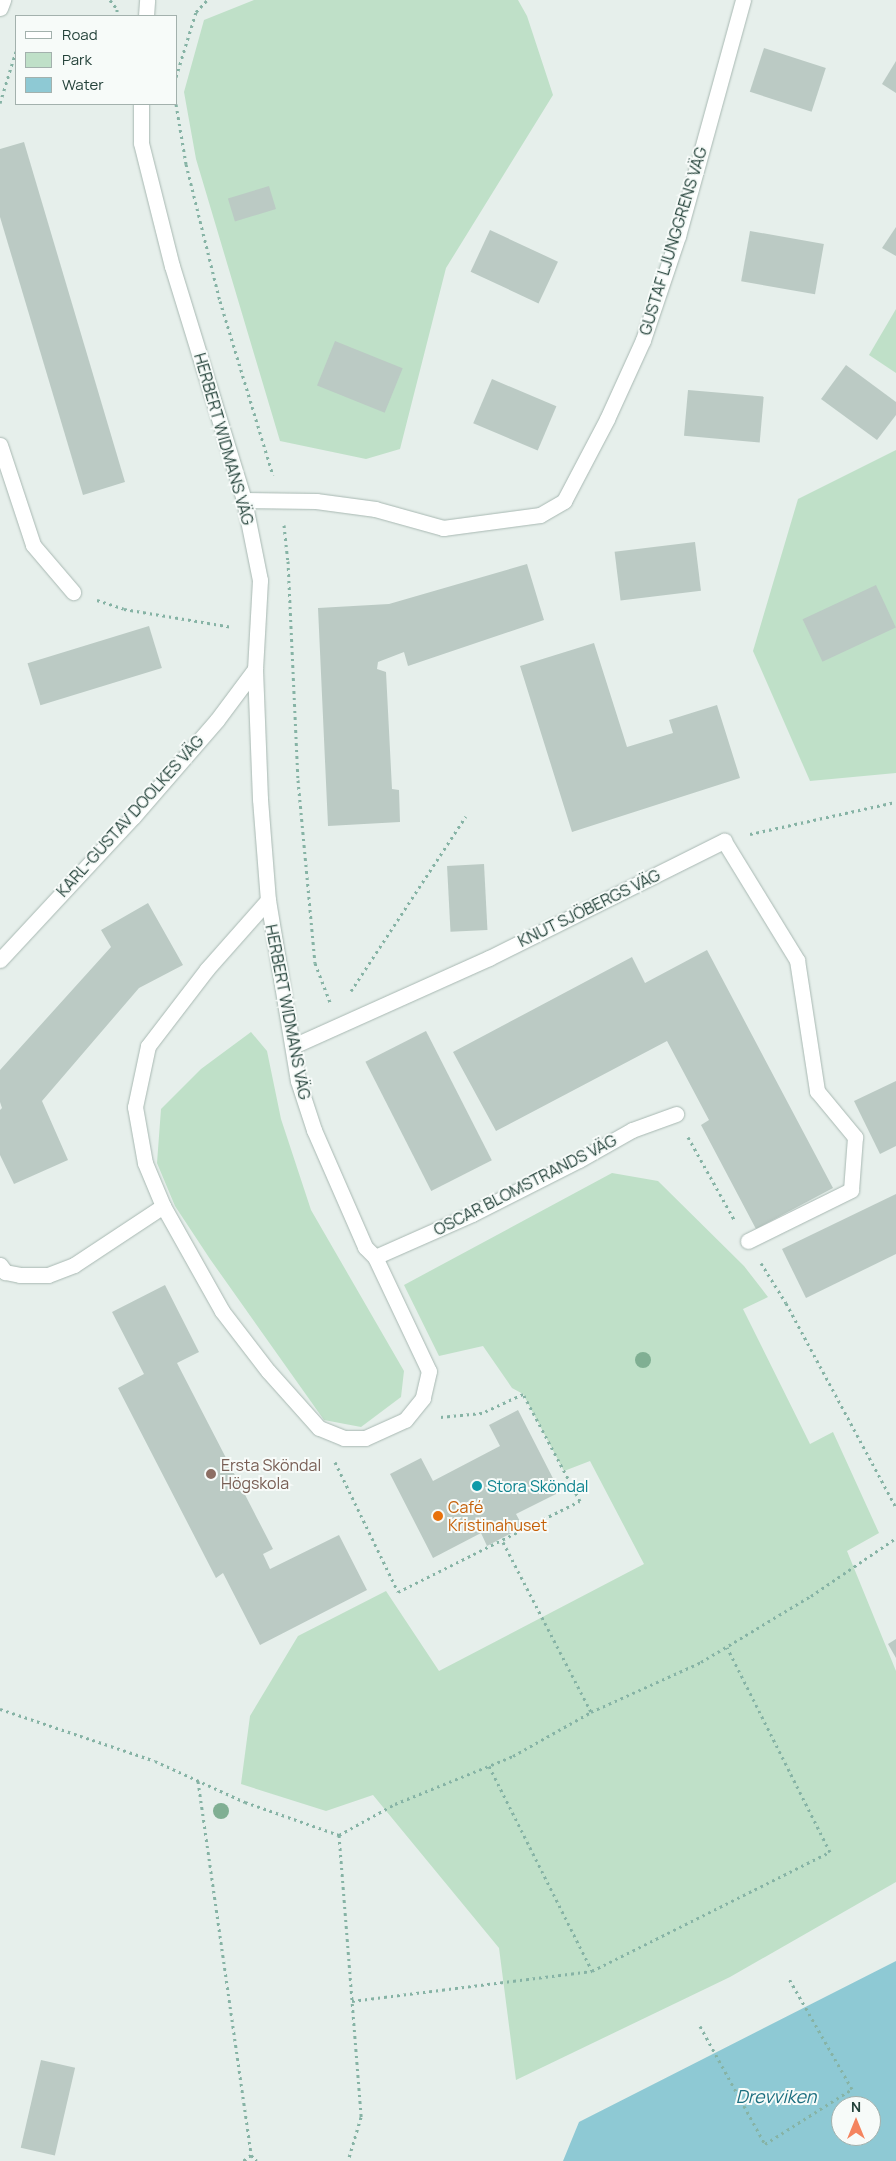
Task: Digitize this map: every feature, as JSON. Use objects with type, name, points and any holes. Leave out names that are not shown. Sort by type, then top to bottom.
[{"type":"street","points":[[0,8],[2,0]]},
{"type":"street","points":[[146,15],[147,0]]},
{"type":"street","name":"GUSTAF LJUNGGRENS VÄG","points":[[244,500],[316,501],[375,508],[444,528],[540,516],[564,501],[607,419],[646,332],[678,236],[743,0]]},
{"type":"street","name":"HERBERT WIDMANS VÄG","points":[[140,105],[142,144],[172,266],[244,500],[260,580],[255,669],[260,799],[268,900],[298,1081],[314,1130],[365,1247],[375,1257],[429,1372],[423,1398],[405,1420],[365,1438],[344,1438],[319,1428],[268,1372],[222,1310],[163,1206],[145,1163],[135,1107],[148,1046],[206,969],[268,900]]},
{"type":"street","points":[[0,445],[33,544],[73,592]]},
{"type":"street","name":"KARL-GUSTAV DOOLKES VÄG","points":[[0,960],[132,817],[217,720],[255,669]]},
{"type":"street","points":[[724,841],[797,960],[817,1091],[854,1137],[851,1190],[748,1242]]},
{"type":"street","name":"KNUT SJÖBERGS VÄG","points":[[293,1046],[489,958],[724,841]]},
{"type":"street","name":"OSCAR BLOMSTRANDS VÄG","points":[[375,1257],[481,1209],[579,1160],[632,1130],[676,1114]]},
{"type":"street","points":[[0,1265],[5,1272],[20,1275],[48,1275],[74,1265],[163,1206]]},
{"type":"path","points":[[110,0],[117,9],[117,15]]},
{"type":"path","points":[[178,70],[196,12],[207,0]]},
{"type":"path","points":[[0,103],[15,54]]},
{"type":"path","points":[[176,105],[186,164],[220,301],[280,500],[288,561],[298,780],[315,963],[332,1007]]},
{"type":"path","points":[[73,592],[124,609],[233,627],[258,629]]},
{"type":"path","points":[[724,841],[896,802]]},
{"type":"path","points":[[346,1000],[466,816]]},
{"type":"path","points":[[676,1114],[709,1178],[786,1303],[896,1507]]},
{"type":"path","points":[[319,1428],[398,1592],[503,1542],[580,1502],[523,1394],[482,1413],[405,1420]]},
{"type":"path","points":[[0,1710],[155,1762],[245,1802],[339,1835],[395,1804],[513,1756],[591,1712],[702,1662],[811,1596],[896,1538]]},
{"type":"path","points":[[503,1542],[591,1712]]},
{"type":"path","points":[[352,2001],[592,1971],[830,1852],[727,1647]]},
{"type":"path","points":[[489,1766],[592,1971]]},
{"type":"path","points":[[198,1781],[251,2155],[257,2161]]},
{"type":"path","points":[[339,1835],[360,2117],[348,2161]]},
{"type":"path","points":[[700,2026],[765,2144],[852,2089],[788,1977]]},
{"type":"path","points":[[243,2161],[251,2155]]},
{"type":"green space","points":[[254,0],[518,0],[527,16],[553,95],[446,268],[400,449],[366,459],[280,441],[196,159],[184,92],[204,20]]},
{"type":"green space","points":[[896,309],[896,373],[869,355]]},
{"type":"green space","points":[[896,450],[896,773],[810,781],[753,651],[798,499]]},
{"type":"green space","points":[[251,1032],[267,1051],[281,1119],[311,1210],[404,1371],[401,1397],[361,1427],[324,1420],[210,1259],[175,1206],[157,1163],[161,1109],[201,1069]]},
{"type":"green space","points":[[612,1173],[658,1181],[744,1266],[768,1297],[743,1309],[810,1444],[833,1432],[879,1533],[847,1551],[896,1671],[896,1882],[730,1977],[516,2080],[499,1948],[373,1795],[326,1811],[241,1784],[250,1716],[298,1636],[386,1591],[439,1671],[644,1564],[590,1461],[564,1471],[523,1394],[512,1388],[483,1346],[439,1356],[404,1285]]},
{"type":"water","name":"Drevviken","points":[[896,1961],[896,2161],[563,2161],[579,2122]]},
{"type":"building","points":[[764,48],[826,68],[812,112],[750,92]]},
{"type":"building","points":[[896,61],[896,93],[882,84]]},
{"type":"building","points":[[24,142],[125,482],[83,495],[0,217],[0,149]]},
{"type":"building","points":[[269,186],[276,209],[235,222],[228,199]]},
{"type":"building","points":[[896,227],[896,256],[882,248]]},
{"type":"building","points":[[490,230],[558,262],[539,303],[471,272]]},
{"type":"building","points":[[750,231],[824,244],[815,294],[741,281]]},
{"type":"building","points":[[335,341],[403,368],[385,413],[317,386]]},
{"type":"building","points":[[846,365],[896,402],[896,415],[877,440],[821,399]]},
{"type":"building","points":[[492,379],[556,406],[538,451],[473,423]]},
{"type":"building","points":[[688,390],[764,397],[760,442],[684,436]]},
{"type":"building","points":[[695,542],[701,591],[621,601],[615,552]]},
{"type":"building","points":[[527,564],[544,620],[408,666],[404,652],[378,662],[377,669],[386,672],[392,789],[399,790],[400,822],[328,826],[318,608],[389,604]]},
{"type":"building","points":[[876,585],[896,628],[822,662],[803,619]]},
{"type":"building","points":[[149,626],[162,668],[40,705],[28,663]]},
{"type":"building","points":[[594,643],[627,747],[673,733],[669,720],[717,705],[740,778],[572,832],[520,666]]},
{"type":"building","points":[[484,864],[487,930],[451,932],[447,866]]},
{"type":"building","points":[[148,903],[183,965],[139,988],[42,1101],[68,1160],[14,1184],[0,1155],[0,1110],[2,1108],[0,1102],[0,1070],[111,947],[101,930]]},
{"type":"building","points":[[707,950],[833,1188],[756,1229],[701,1125],[709,1120],[667,1041],[496,1131],[453,1052],[632,957],[645,983]]},
{"type":"building","points":[[426,1031],[492,1160],[431,1191],[365,1062]]},
{"type":"building","points":[[896,1081],[896,1146],[880,1154],[854,1101]]},
{"type":"building","points":[[896,1194],[896,1254],[806,1298],[782,1249]]},
{"type":"building","points":[[165,1285],[199,1352],[177,1363],[273,1549],[263,1554],[270,1569],[339,1535],[367,1590],[260,1645],[223,1573],[216,1578],[118,1388],[144,1374],[112,1312]]},
{"type":"building","name":"Stora Sköndal","points":[[518,1410],[560,1492],[516,1514],[523,1527],[487,1546],[481,1533],[433,1558],[390,1474],[421,1458],[433,1481],[500,1446],[489,1425]]},
{"type":"building","points":[[896,1639],[896,1658],[888,1644]]},
{"type":"building","points":[[41,2060],[75,2068],[55,2156],[21,2148]]},
{"type":"place","name":"Ersta Sköndal Högskola","points":[[211,1474]]},
{"type":"place","name":"Stora Sköndal","points":[[477,1486]]},
{"type":"place","name":"Café Kristinahuset","points":[[438,1516]]}]
